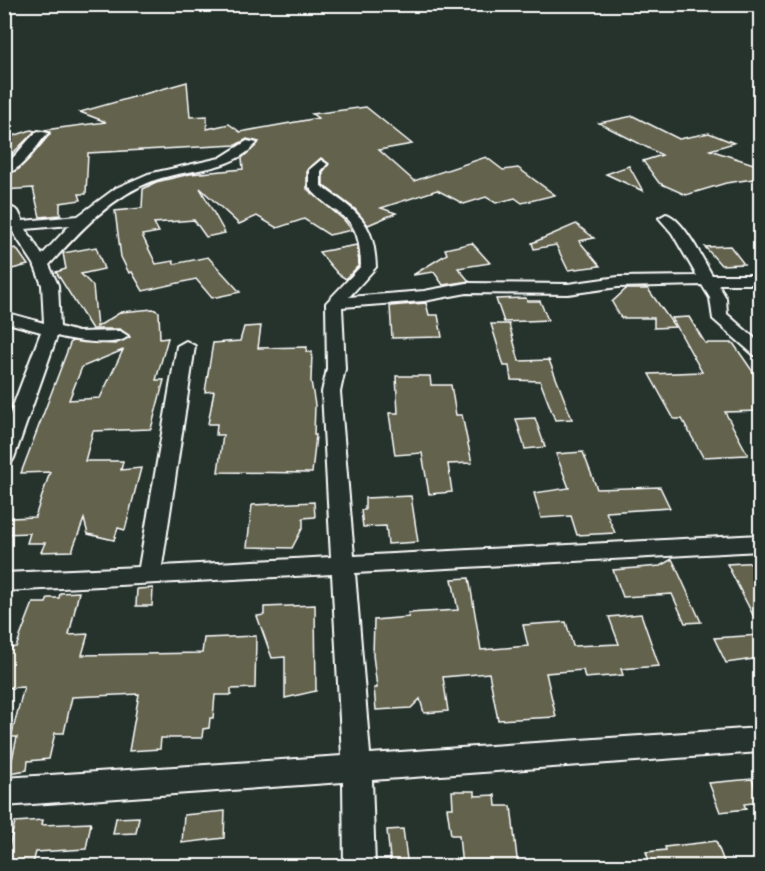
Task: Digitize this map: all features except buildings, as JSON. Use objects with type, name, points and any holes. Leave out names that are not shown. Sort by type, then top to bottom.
[{"type":"street","points":[[4,171],[24,157],[32,141],[42,133]]},
{"type":"street","points":[[41,264],[82,220],[121,191],[140,181],[224,161],[251,143]]},
{"type":"street","points":[[321,164],[315,170],[315,187],[351,211],[366,232],[369,249],[369,267],[334,303],[336,369],[331,392],[357,766],[360,867]]},
{"type":"street","points":[[4,207],[13,214],[11,228],[41,264],[50,285],[52,326],[4,458]]},
{"type":"street","points":[[666,218],[678,231],[718,298],[719,316],[760,351]]},
{"type":"street","points":[[11,228],[82,220]]},
{"type":"street","points":[[334,303],[424,296],[467,288],[568,289],[618,282],[707,282],[760,279]]},
{"type":"street","points":[[4,317],[50,332],[78,338],[120,336]]},
{"type":"street","points":[[149,575],[186,346]]},
{"type":"street","points":[[4,582],[760,543]]},
{"type":"street","points":[[4,792],[760,740]]}]
